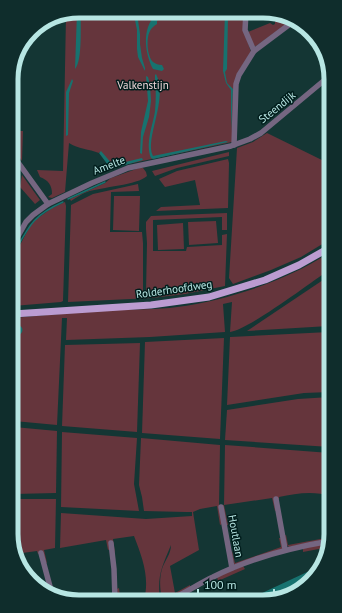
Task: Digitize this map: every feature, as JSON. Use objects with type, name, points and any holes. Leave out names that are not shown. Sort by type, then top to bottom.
[{"type":"main road","name":"Rolderhoofdweg","points":[[18,314],[151,305],[209,297],[265,280],[299,265],[324,251]]},
{"type":"street","points":[[246,18],[245,30],[254,51]]},
{"type":"street","points":[[234,145],[237,80],[254,51],[290,24]]},
{"type":"street","name":"Steendijk","points":[[234,145],[261,133],[324,81]]},
{"type":"street","name":"Amelte","points":[[18,236],[26,222],[48,204],[92,183],[128,168],[234,145]]},
{"type":"street","points":[[18,162],[48,204]]},
{"type":"street","points":[[276,499],[285,549]]},
{"type":"street","name":"Houtlaan","points":[[221,507],[232,568]]},
{"type":"street","name":"Houtlaan","points":[[179,595],[232,568],[285,549],[323,542]]},
{"type":"street","points":[[111,543],[117,595]]},
{"type":"street","points":[[41,553],[50,588]]},
{"type":"green space","name":"Valkenstijn","points":[[79,18],[244,18],[244,31],[251,52],[240,69],[232,142],[114,167],[99,152],[80,148],[69,143],[65,192],[52,198],[48,197],[52,194],[50,185],[47,181],[40,177],[37,170],[63,171],[66,19]]},
{"type":"green space","points":[[275,20],[288,23],[254,46],[248,32],[270,23],[273,25],[275,24]]},
{"type":"green space","points":[[18,131],[23,131],[22,161],[18,155]]},
{"type":"green space","points":[[267,133],[324,161],[324,243],[301,257],[233,284],[229,278],[237,148],[253,142]]},
{"type":"green space","points":[[229,152],[229,156],[177,168],[155,176],[152,171]]},
{"type":"green space","points":[[228,159],[228,208],[156,211],[161,207],[200,205],[195,180],[165,187],[159,179],[177,171]]},
{"type":"green space","points":[[143,168],[147,176],[136,182],[93,190],[71,201],[70,199],[105,183],[111,178]]},
{"type":"green space","points":[[22,175],[40,200],[35,204],[20,187]]},
{"type":"green space","points":[[138,184],[139,191],[111,192],[110,232],[142,232],[143,293],[146,293],[146,222],[151,216],[227,213],[227,230],[222,230],[222,217],[153,220],[153,251],[186,251],[187,247],[222,245],[222,235],[227,234],[225,286],[185,294],[152,298],[68,302],[71,205],[93,194]]},
{"type":"green space","points":[[114,196],[140,196],[139,231],[113,230]]},
{"type":"green space","points":[[65,202],[63,301],[18,306],[18,249],[35,220],[52,208]]},
{"type":"green space","points":[[216,221],[218,243],[189,245],[188,222]]},
{"type":"green space","points":[[183,223],[184,249],[158,250],[157,225]]},
{"type":"green space","points":[[324,256],[324,274],[264,315],[239,329],[230,332],[232,302],[223,304],[225,332],[150,337],[66,340],[67,318],[62,318],[57,425],[18,421],[18,318],[113,310],[162,309],[196,304],[216,300],[256,288],[275,281]]},
{"type":"green space","points":[[324,279],[324,326],[247,331]]},
{"type":"green space","points":[[324,332],[324,392],[304,393],[227,405],[230,337]]},
{"type":"green space","points":[[224,338],[220,439],[142,433],[145,342]]},
{"type":"green space","points":[[140,343],[137,432],[62,426],[65,345]]},
{"type":"green space","points":[[324,397],[324,447],[225,440],[227,410],[298,399]]},
{"type":"green space","points":[[18,427],[57,431],[56,493],[18,494]]},
{"type":"green space","points":[[62,432],[137,438],[134,484],[139,511],[61,507]]},
{"type":"green space","points":[[141,438],[220,445],[219,506],[222,524],[220,525],[217,506],[200,509],[193,512],[199,550],[170,566],[175,593],[190,585],[190,587],[175,595],[161,595],[160,577],[159,595],[145,595],[146,575],[134,536],[113,539],[115,553],[113,552],[111,541],[109,541],[110,549],[108,550],[106,540],[60,548],[61,513],[146,519],[192,516],[192,512],[144,511],[139,485]],"holes":[[[171,545],[170,551],[162,569]]]},
{"type":"green space","points":[[225,445],[324,453],[324,495],[312,493],[279,497],[279,499],[277,499],[277,510],[275,511],[272,498],[224,505]]},
{"type":"green space","points":[[18,499],[56,499],[55,548],[44,550],[47,563],[37,551],[21,553],[18,534]]},
{"type":"green space","points":[[222,505],[224,505],[228,525],[225,525]]},
{"type":"green space","points":[[286,535],[288,545],[324,538],[289,547],[286,544],[284,536]]},
{"type":"green space","points":[[279,538],[282,538],[282,549],[234,564],[232,551],[235,563],[281,547]]},
{"type":"green space","points":[[323,544],[322,548],[303,552],[303,548]]},
{"type":"green space","points":[[243,566],[245,569],[218,581],[217,577]]},
{"type":"green space","points":[[119,588],[120,595],[118,595],[117,589]]},
{"type":"water","points":[[77,18],[81,18],[80,50],[78,64],[75,69]]},
{"type":"water","points":[[132,18],[139,18],[140,44],[145,71],[138,57],[135,20]]},
{"type":"water","points":[[153,18],[162,18],[157,21],[157,24],[151,29],[148,38],[148,47],[149,56],[153,62],[162,65],[164,69],[162,71],[153,69],[150,62],[146,46],[147,30]]},
{"type":"water","points":[[225,18],[228,18],[227,69],[225,72],[227,83],[233,89],[231,132],[231,90],[226,83],[223,71]]},
{"type":"water","points":[[156,74],[160,95],[152,140],[151,149],[153,156],[226,141],[228,142],[153,159],[151,158],[149,152],[149,140],[155,111]]},
{"type":"water","points":[[146,76],[148,77],[150,85],[151,101],[149,117],[143,137],[142,154],[140,153],[141,132],[148,101]]},
{"type":"water","points":[[72,79],[73,81],[69,93],[68,135],[66,136],[66,92]]},
{"type":"water","points":[[101,151],[113,165],[142,158],[143,160],[111,169],[99,153]]},
{"type":"water","points":[[18,325],[22,328],[22,332],[18,335]]},
{"type":"water","points":[[312,570],[306,577],[293,587],[282,592],[258,595]]},
{"type":"waterway","points":[[68,199],[105,182]]},
{"type":"waterway","points":[[18,246],[32,223],[38,217],[44,212],[63,202]]}]
